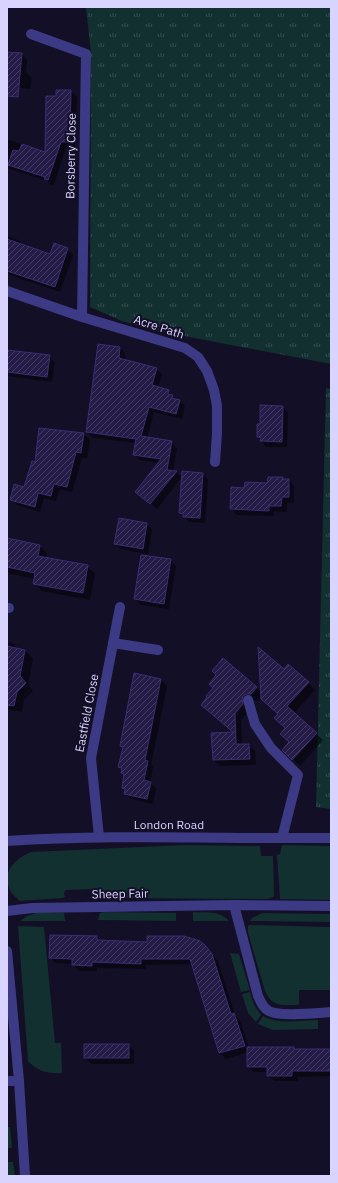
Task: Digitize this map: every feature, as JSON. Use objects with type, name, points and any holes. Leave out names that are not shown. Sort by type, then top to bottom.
[{"type":"street","name":"Borsberry Close","points":[[31,34],[86,54],[82,317]]},
{"type":"street","name":"Acre Path","points":[[7,291],[82,317],[185,348],[198,357],[207,371],[214,390],[217,406],[215,462]]},
{"type":"street","name":"Eastfield Close","points":[[99,837],[91,758],[120,607]]},
{"type":"street","points":[[113,643],[158,650]]},
{"type":"street","points":[[248,700],[255,724],[271,748],[298,775],[282,838]]},
{"type":"street","name":"London Road","points":[[7,841],[99,837],[331,838]]},
{"type":"street","points":[[234,905],[258,996],[262,1005],[268,1011],[277,1014],[331,1012]]},
{"type":"street","name":"Sheep Fair","points":[[7,911],[32,908],[234,905],[331,906]]},
{"type":"street","points":[[7,951],[19,1081],[25,1176]]},
{"type":"street","points":[[7,1081],[19,1081]]},
{"type":"green space","points":[[86,7],[331,7],[331,364],[153,330],[122,321],[90,307],[91,53]]},
{"type":"green space","points":[[326,388],[331,389],[331,809],[316,807]]},
{"type":"green space","points":[[185,845],[260,846],[261,856],[273,856],[273,897],[267,899],[103,898],[95,889],[66,890],[64,893],[65,897],[62,898],[20,901],[11,892],[8,885],[8,872],[11,867],[20,858],[31,852]]},
{"type":"green space","points":[[282,845],[331,846],[331,900],[280,899],[277,855],[280,854]]},
{"type":"green space","points":[[193,912],[208,912],[221,915],[229,921],[193,921]]},
{"type":"green space","points":[[36,913],[64,913],[65,921],[20,921],[27,916]]},
{"type":"green space","points":[[100,913],[176,913],[176,921],[98,920]]},
{"type":"green space","points":[[262,913],[331,914],[331,922],[250,921],[252,918]]},
{"type":"green space","points":[[249,925],[331,927],[331,990],[299,990],[299,1005],[283,1005],[275,1003],[271,1000],[265,991],[248,933]]},
{"type":"green space","points":[[18,926],[44,927],[55,1043],[61,1043],[62,1073],[43,1071],[28,1061]]},
{"type":"green space","points":[[230,953],[239,954],[250,990],[241,992]]},
{"type":"green space","points":[[250,992],[254,1005],[261,1015],[256,1022],[248,1013],[242,994]]},
{"type":"green space","points":[[263,1016],[269,1019],[283,1021],[318,1020],[318,1029],[273,1030],[258,1024]]},
{"type":"green space","points":[[7,1127],[10,1127],[12,1148],[7,1148]]},
{"type":"green space","points":[[7,1162],[13,1162],[15,1176],[7,1176]]},
{"type":"building","points":[[7,52],[22,53],[18,97],[7,96]]},
{"type":"building","points":[[56,90],[71,90],[70,142],[61,142],[48,180],[44,179],[45,177],[8,165],[13,150],[19,151],[22,144],[45,152],[46,96],[56,96]]},
{"type":"building","points":[[7,239],[50,254],[54,243],[68,248],[55,287],[7,271]]},
{"type":"building","points":[[98,344],[120,347],[119,358],[157,368],[152,385],[169,390],[168,394],[173,395],[172,398],[180,400],[176,414],[149,407],[141,436],[172,441],[167,470],[177,471],[150,504],[135,492],[161,459],[133,455],[136,439],[86,432]]},
{"type":"building","points":[[7,350],[50,355],[47,377],[7,372]]},
{"type":"building","points":[[260,405],[283,406],[282,442],[260,441],[261,438],[257,437],[257,424],[260,424]]},
{"type":"building","points":[[39,428],[84,433],[81,453],[76,452],[67,487],[54,484],[51,496],[38,493],[35,507],[10,500],[14,484],[24,487],[32,461],[35,462]]},
{"type":"building","points":[[182,471],[203,473],[200,518],[183,517],[183,514],[179,513]]},
{"type":"building","points":[[268,477],[283,477],[283,479],[289,479],[289,497],[282,497],[281,506],[269,506],[269,511],[230,509],[231,487],[244,488],[245,482],[267,483]]},
{"type":"building","points":[[119,518],[147,523],[143,549],[114,544]]},
{"type":"building","points":[[7,538],[40,545],[38,556],[88,565],[83,593],[33,584],[35,573],[7,567]]},
{"type":"building","points":[[141,555],[171,559],[164,604],[134,599]]},
{"type":"building","points":[[7,646],[25,650],[20,676],[26,683],[17,692],[14,706],[7,705]]},
{"type":"building","points":[[258,647],[284,669],[288,664],[309,682],[287,706],[317,733],[292,760],[282,750],[289,742],[280,734],[285,728],[274,718],[278,714],[261,699]]},
{"type":"building","points":[[223,658],[257,687],[251,694],[243,696],[243,704],[235,713],[236,744],[249,744],[250,759],[213,760],[211,733],[233,732],[201,705],[213,688],[209,684],[216,675],[212,671]]},
{"type":"building","points":[[134,673],[161,679],[145,760],[148,761],[144,780],[151,782],[147,799],[124,794],[125,789],[122,788],[124,774],[121,773],[122,768],[118,767],[123,747],[120,746]]},
{"type":"building","points":[[50,935],[97,936],[97,940],[147,942],[147,936],[184,936],[200,941],[212,954],[231,1014],[234,1013],[245,1046],[219,1053],[190,959],[141,959],[141,964],[92,962],[92,966],[72,965],[72,959],[49,958]]},
{"type":"building","points":[[84,1044],[129,1044],[129,1058],[84,1058]]},
{"type":"building","points":[[247,1047],[331,1049],[331,1071],[292,1071],[292,1076],[267,1076],[267,1067],[247,1067]]}]
